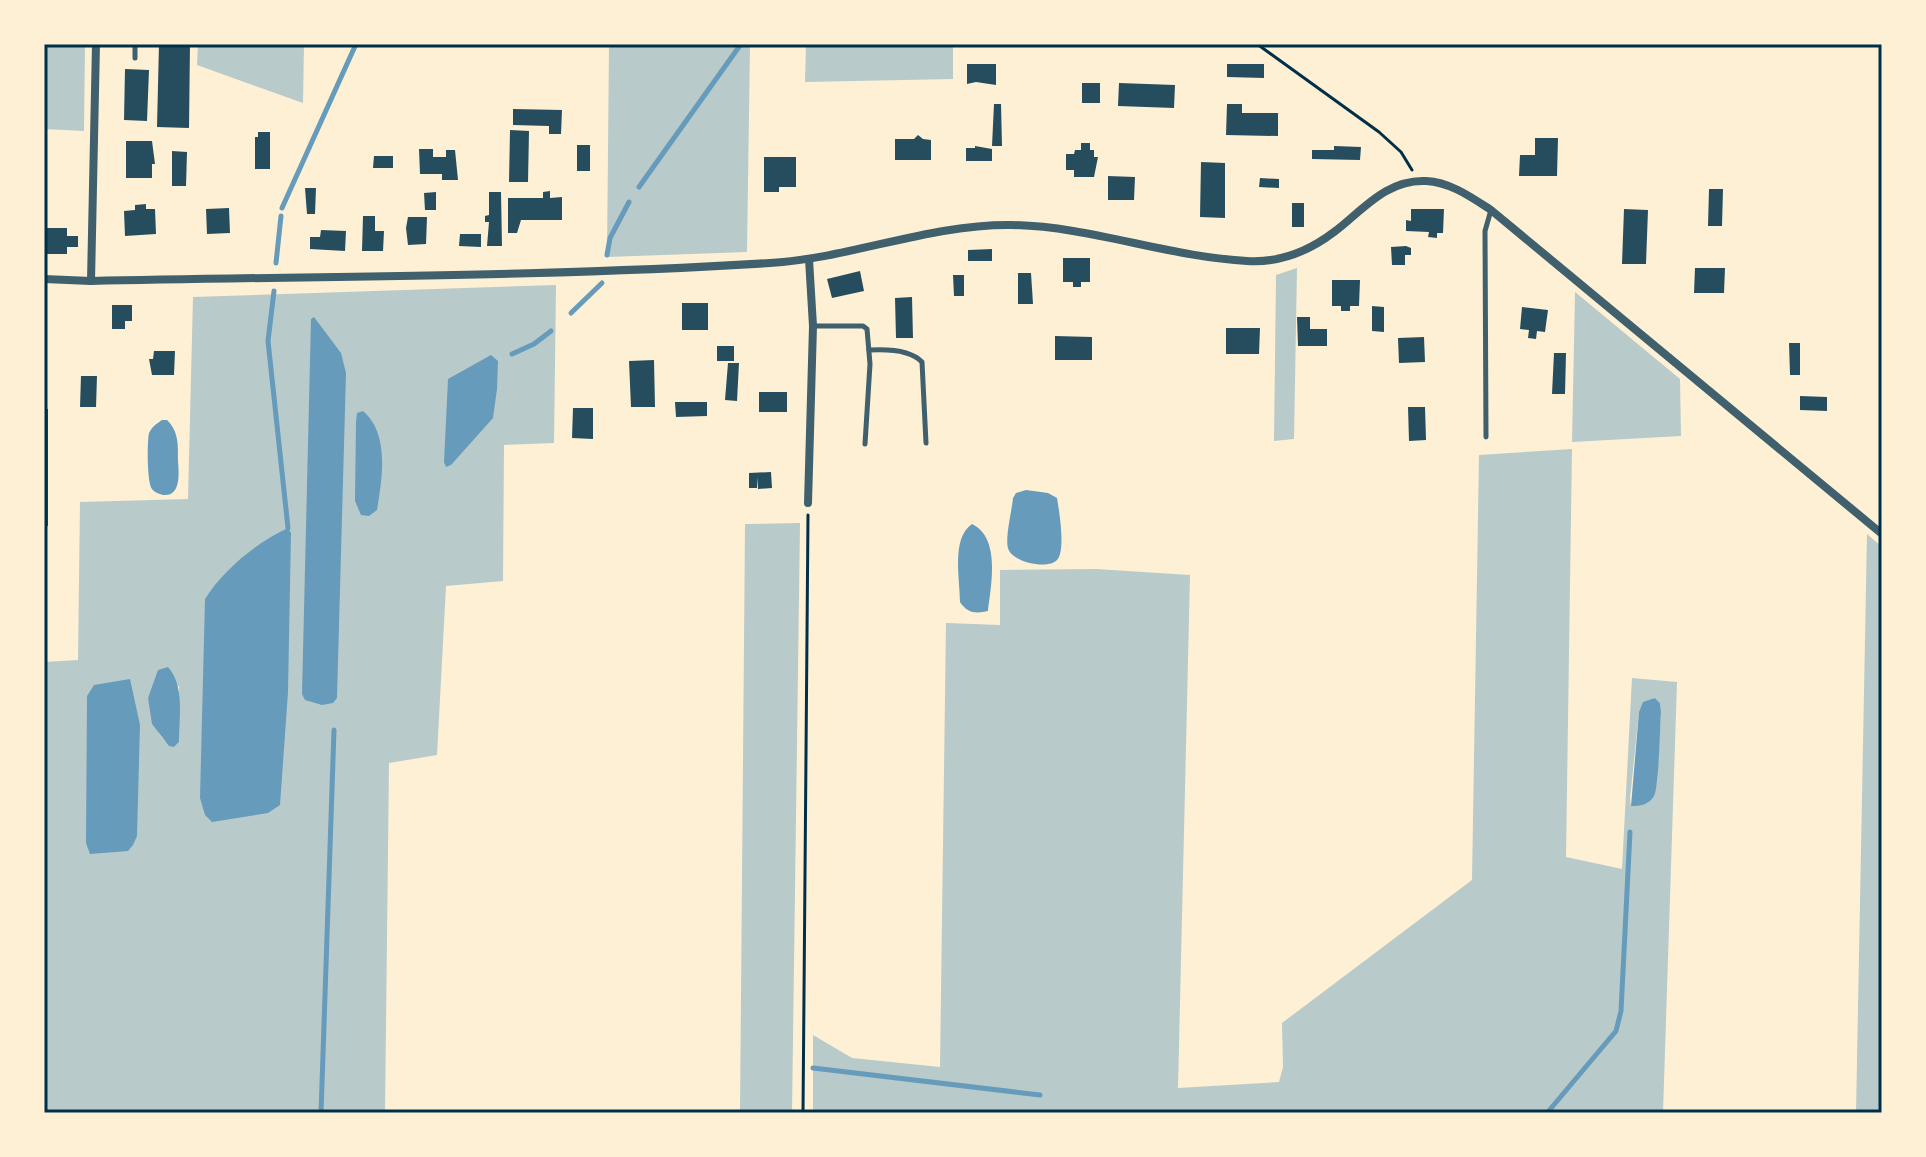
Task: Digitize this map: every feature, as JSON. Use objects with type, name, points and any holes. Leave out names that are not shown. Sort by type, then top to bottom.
[{"type":"street","points":[[91,281],[96,44]]},
{"type":"street","points":[[44,279],[91,281],[628,269],[809,259],[925,233],[1010,225],[1040,227],[1219,258],[1264,261],[1298,254],[1314,246],[1391,188],[1417,181],[1436,182],[1456,189],[1491,210],[1882,534]]},
{"type":"street","points":[[808,503],[813,326],[809,259]]},
{"type":"lane","points":[[135,44],[135,58]]},
{"type":"lane","points":[[1486,437],[1485,231],[1491,210]]},
{"type":"lane","points":[[813,326],[863,326],[867,329],[865,444]]},
{"type":"lane","points":[[869,350],[903,352],[917,356],[922,362],[926,443]]},
{"type":"path","points":[[1257,44],[1379,132],[1401,152],[1417,181]]},
{"type":"path","points":[[803,1113],[808,503]]},
{"type":"shaded area","points":[[44,44],[85,44],[84,131],[44,129]]},
{"type":"shaded area","points":[[198,44],[304,44],[303,103],[197,65]]},
{"type":"shaded area","points":[[609,44],[750,44],[747,252],[607,257]]},
{"type":"shaded area","points":[[806,44],[953,44],[953,79],[805,82]]},
{"type":"shaded area","points":[[1297,268],[1294,439],[1274,441],[1276,275]]},
{"type":"shaded area","points":[[556,285],[554,443],[504,445],[503,581],[446,586],[437,755],[389,763],[385,1113],[44,1113],[44,662],[78,660],[80,502],[188,499],[193,297]],"holes":[[[155,685],[179,686],[179,742],[174,747],[159,733],[148,698]]]},
{"type":"shaded area","points":[[1575,292],[1680,379],[1681,436],[1572,442]]},
{"type":"shaded area","points":[[1572,449],[1566,857],[1622,869],[1632,678],[1677,682],[1663,1113],[813,1113],[813,1035],[852,1058],[940,1067],[946,623],[1000,625],[1000,570],[1096,569],[1190,575],[1178,1088],[1279,1082],[1283,1067],[1282,1023],[1472,880],[1479,455]],"holes":[[[1655,698],[1660,703],[1657,784],[1631,806],[1639,712]]]},
{"type":"shaded area","points":[[800,523],[792,1113],[740,1113],[745,524]]},
{"type":"shaded area","points":[[1867,534],[1882,547],[1882,1113],[1856,1113]]},
{"type":"water","points":[[314,317],[341,353],[346,373],[337,698],[333,703],[322,705],[305,700],[302,694],[311,319]]},
{"type":"water","points":[[491,355],[498,361],[493,418],[446,467],[448,379]]},
{"type":"water","points":[[363,411],[377,432],[382,458],[377,510],[369,516],[361,515],[355,501],[356,422],[357,413]]},
{"type":"water","points":[[162,420],[167,420],[171,425],[178,444],[178,484],[169,495],[152,489],[148,471],[149,433]]},
{"type":"water","points":[[1026,490],[1048,493],[1057,498],[1061,548],[1057,560],[1052,563],[1022,561],[1008,548],[1013,498],[1016,493]]},
{"type":"water","points":[[972,524],[981,531],[991,551],[988,611],[972,612],[960,602],[959,549],[965,530]]},
{"type":"water","points":[[288,528],[291,533],[288,692],[280,805],[268,813],[212,822],[205,815],[200,798],[205,599],[242,558]]},
{"type":"water","points":[[168,667],[177,683],[180,703],[179,742],[174,747],[169,746],[152,724],[148,698],[158,670]]},
{"type":"water","points":[[130,679],[140,725],[137,836],[128,851],[90,854],[86,843],[87,696],[94,685]]},
{"type":"water","points":[[1655,698],[1660,703],[1661,712],[1656,790],[1647,803],[1631,806],[1639,712],[1643,702]]},
{"type":"building","points":[[159,44],[190,44],[189,128],[157,127]]},
{"type":"building","points":[[967,64],[996,64],[996,85],[967,84]]},
{"type":"building","points":[[1227,64],[1264,64],[1264,78],[1227,77]]},
{"type":"building","points":[[125,69],[149,70],[147,121],[124,120]]},
{"type":"building","points":[[1082,83],[1100,83],[1100,103],[1082,103]]},
{"type":"building","points":[[1119,83],[1175,85],[1174,108],[1118,106]]},
{"type":"building","points":[[994,104],[1001,104],[1002,146],[992,146]]},
{"type":"building","points":[[1227,104],[1242,104],[1242,113],[1278,113],[1278,136],[1226,135]]},
{"type":"building","points":[[513,109],[562,110],[561,134],[549,134],[549,126],[513,125]]},
{"type":"building","points":[[510,130],[529,131],[528,182],[509,182]]},
{"type":"building","points":[[258,132],[270,132],[270,169],[255,169],[255,137],[258,137]]},
{"type":"building","points":[[918,135],[931,140],[931,160],[895,160],[895,139],[914,139]]},
{"type":"building","points":[[1535,138],[1558,138],[1557,176],[1519,176],[1520,155],[1535,155]]},
{"type":"building","points":[[126,141],[152,141],[155,164],[152,164],[152,178],[126,178]]},
{"type":"building","points":[[1081,143],[1090,143],[1094,157],[1098,157],[1094,177],[1074,177],[1074,170],[1066,170],[1066,154],[1081,150]]},
{"type":"building","points":[[577,145],[590,145],[590,171],[577,171]]},
{"type":"building","points":[[1334,146],[1361,147],[1360,160],[1312,159],[1312,150],[1334,150]]},
{"type":"building","points":[[966,148],[992,149],[992,161],[966,161]]},
{"type":"building","points":[[419,149],[433,149],[433,157],[446,157],[446,150],[455,150],[458,180],[442,180],[442,174],[420,174]]},
{"type":"building","points":[[172,151],[187,152],[186,186],[172,186]]},
{"type":"building","points":[[374,156],[393,156],[393,168],[373,168]]},
{"type":"building","points":[[764,157],[796,157],[796,187],[779,187],[779,192],[764,192]]},
{"type":"building","points":[[1201,162],[1225,163],[1225,218],[1200,217]]},
{"type":"building","points":[[1108,176],[1135,177],[1134,200],[1108,200]]},
{"type":"building","points":[[1260,178],[1279,179],[1279,188],[1259,187]]},
{"type":"building","points":[[305,188],[316,188],[315,214],[307,214]]},
{"type":"building","points":[[1709,189],[1723,189],[1722,226],[1708,226]]},
{"type":"building","points":[[550,191],[550,198],[562,197],[562,220],[521,220],[517,233],[508,233],[508,198],[543,198],[543,192]]},
{"type":"building","points":[[436,192],[436,210],[425,210],[424,193]]},
{"type":"building","points":[[489,192],[501,192],[502,246],[487,246],[489,222],[485,222],[485,216],[489,215]]},
{"type":"building","points":[[1292,203],[1304,203],[1304,227],[1292,227]]},
{"type":"building","points":[[146,204],[146,209],[155,209],[156,234],[125,236],[124,211]]},
{"type":"building","points":[[229,208],[230,233],[207,234],[206,209]]},
{"type":"building","points":[[1411,209],[1444,209],[1443,233],[1437,233],[1437,238],[1428,237],[1429,232],[1406,231],[1406,220],[1411,221]]},
{"type":"building","points":[[1624,209],[1648,210],[1646,264],[1622,264]]},
{"type":"building","points":[[363,216],[375,216],[375,231],[384,231],[383,251],[362,251]]},
{"type":"building","points":[[408,217],[427,217],[426,244],[408,245]]},
{"type":"building","points":[[44,228],[67,228],[67,236],[78,236],[78,247],[67,247],[67,254],[44,254]]},
{"type":"building","points":[[321,230],[346,231],[345,251],[310,249],[310,237],[320,237]]},
{"type":"building","points":[[460,234],[481,234],[481,247],[459,246]]},
{"type":"building","points":[[1391,247],[1411,248],[1411,255],[1405,255],[1405,265],[1392,265]]},
{"type":"building","points":[[992,249],[992,261],[968,261],[968,250]]},
{"type":"building","points":[[1063,258],[1090,258],[1090,282],[1081,282],[1081,287],[1073,287],[1073,282],[1063,282]]},
{"type":"building","points":[[1695,268],[1725,268],[1724,293],[1694,293]]},
{"type":"building","points":[[860,271],[864,291],[832,298],[827,279]]},
{"type":"building","points":[[1018,273],[1031,273],[1033,304],[1018,304]]},
{"type":"building","points":[[953,275],[964,275],[964,296],[954,296]]},
{"type":"building","points":[[1332,280],[1360,280],[1359,306],[1350,306],[1350,311],[1341,311],[1341,306],[1332,306]]},
{"type":"building","points":[[912,297],[913,338],[896,338],[895,298]]},
{"type":"building","points":[[682,303],[708,303],[708,330],[682,330]]},
{"type":"building","points":[[112,305],[132,305],[132,321],[125,321],[125,329],[112,329]]},
{"type":"building","points":[[1372,306],[1384,307],[1384,332],[1372,331]]},
{"type":"building","points":[[1522,307],[1548,310],[1545,332],[1537,331],[1536,339],[1528,338],[1529,330],[1520,329]]},
{"type":"building","points":[[1297,317],[1310,317],[1310,329],[1327,329],[1327,346],[1298,346]]},
{"type":"building","points":[[1226,328],[1260,328],[1259,354],[1226,354]]},
{"type":"building","points":[[1055,336],[1092,337],[1092,360],[1055,360]]},
{"type":"building","points":[[1424,337],[1425,362],[1399,363],[1398,338]]},
{"type":"building","points":[[1789,343],[1800,343],[1800,375],[1790,375]]},
{"type":"building","points":[[717,346],[734,346],[734,361],[717,361]]},
{"type":"building","points":[[154,351],[175,351],[174,375],[152,375],[149,359],[153,359]]},
{"type":"building","points":[[1554,353],[1566,353],[1565,394],[1552,394]]},
{"type":"building","points":[[654,360],[655,407],[631,407],[629,361]]},
{"type":"building","points":[[728,363],[739,363],[737,401],[725,400]]},
{"type":"building","points":[[81,376],[97,376],[96,407],[80,407]]},
{"type":"building","points":[[759,392],[787,392],[787,412],[759,412]]},
{"type":"building","points":[[1800,396],[1827,397],[1827,411],[1800,410]]},
{"type":"building","points":[[675,402],[707,402],[707,416],[676,417]]},
{"type":"building","points":[[1408,407],[1425,407],[1426,440],[1409,441]]},
{"type":"building","points":[[573,408],[593,408],[593,439],[572,438]]},
{"type":"building","points":[[44,409],[48,409],[48,526],[44,526]]},
{"type":"building","points":[[771,472],[772,488],[758,489],[758,477],[757,488],[749,488],[749,473]]},
{"type":"waterway","points":[[282,208],[356,44]]},
{"type":"waterway","points":[[639,187],[741,44]]},
{"type":"waterway","points":[[607,255],[610,238],[629,202]]},
{"type":"waterway","points":[[276,263],[281,216]]},
{"type":"waterway","points":[[571,313],[602,283]]},
{"type":"waterway","points":[[274,291],[268,341],[288,528]]},
{"type":"waterway","points":[[512,354],[534,344],[551,331]]},
{"type":"waterway","points":[[321,1113],[334,730]]},
{"type":"waterway","points":[[1547,1113],[1616,1031],[1621,1011],[1630,832]]},
{"type":"waterway","points":[[813,1068],[1040,1095]]}]
